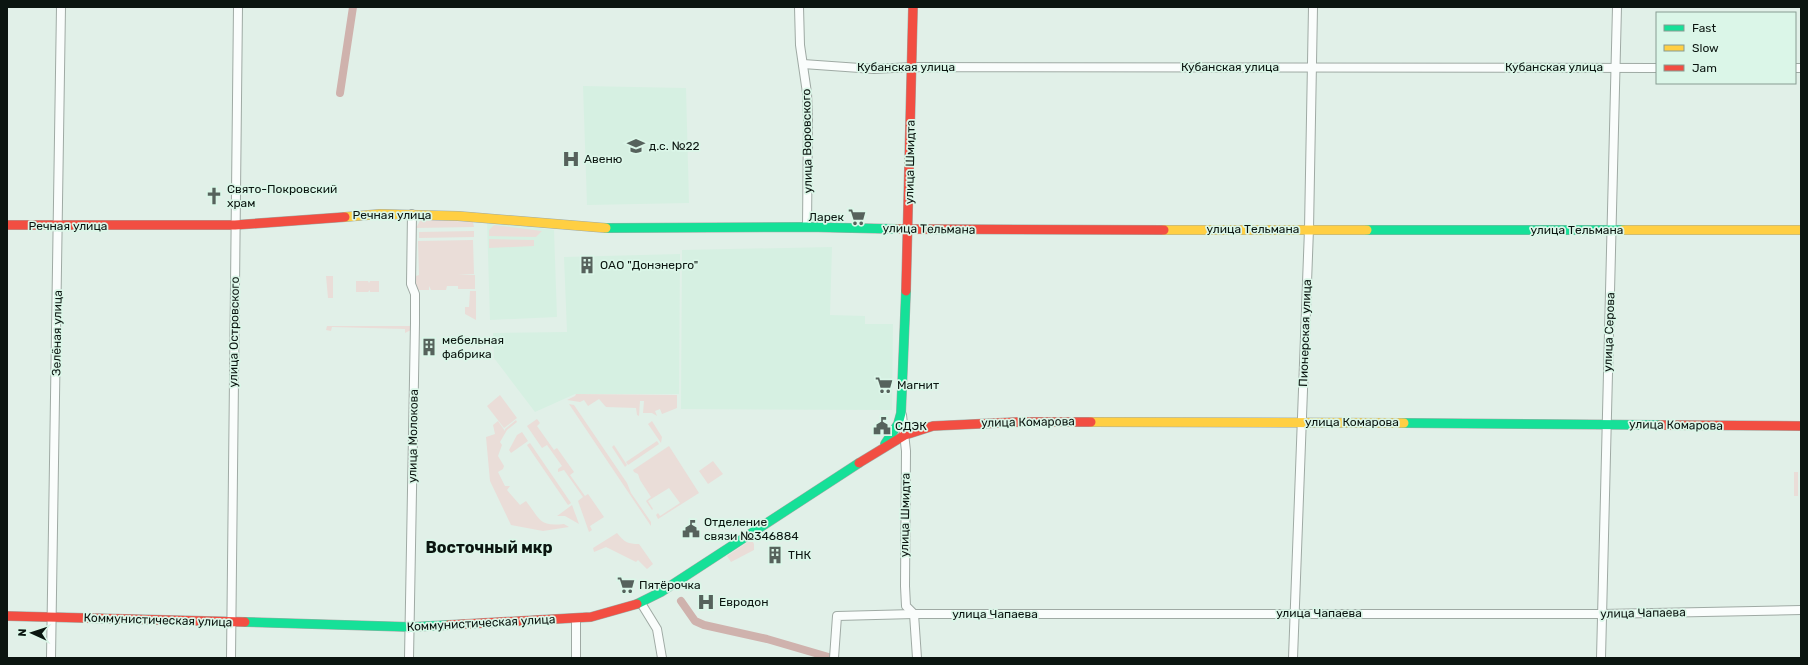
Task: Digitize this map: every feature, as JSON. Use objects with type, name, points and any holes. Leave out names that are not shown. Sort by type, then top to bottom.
[{"type":"street","name":"Зелёная улица","points":[[51,658],[61,7]]},
{"type":"street","name":"улица Островского","points":[[231,658],[238,7]]},
{"type":"street","name":"улица Воровского","points":[[799,7],[800,45],[807,94],[808,119],[807,227]]},
{"type":"street","name":"улица Шмидта","points":[[913,7],[908,228],[901,413],[906,451],[906,606],[914,614]]},
{"type":"street","name":"Пионерская улица","points":[[1293,658],[1309,229],[1313,7]]},
{"type":"street","name":"улица Серова","points":[[1601,658],[1612,230],[1614,68],[1617,7]]},
{"type":"street","name":"Кубанская улица","points":[[803,64],[874,69],[912,67],[1656,68]]},
{"type":"street","name":"Речная улица","points":[[7,225],[235,225],[350,215],[412,214],[458,216],[588,228],[704,227]]},
{"type":"street","name":"улица Молокова","points":[[409,658],[411,627],[415,323],[415,294],[411,284],[412,214]]},
{"type":"street","name":"улица Тельмана","points":[[704,227],[908,228],[975,230],[1801,230]]},
{"type":"street","name":"улица Шмидта","points":[[883,447],[898,424],[901,413]]},
{"type":"street","name":"улица Комарова","points":[[905,435],[933,426],[985,423],[1302,422],[1801,426]]},
{"type":"street","name":"Коммунистическая улица","points":[[7,616],[52,616],[411,627],[576,618],[607,614],[641,603],[672,586],[883,447],[905,435]]},
{"type":"street","points":[[641,603],[657,629],[662,658]]},
{"type":"street","name":"улица Чапаева","points":[[834,658],[837,616],[914,614],[1295,613],[1602,614],[1801,610]]},
{"type":"street","points":[[914,614],[917,658]]},
{"type":"street","points":[[576,618],[576,658]]},
{"type":"shaded area","name":"д.с. №22","points":[[583,86],[686,88],[689,203],[587,205]]},
{"type":"shaded area","points":[[421,219],[473,222],[474,227],[416,228]]},
{"type":"shaded area","points":[[487,221],[554,230],[557,317],[490,320]]},
{"type":"shaded area","points":[[494,225],[542,231],[536,237],[489,236],[489,230]]},
{"type":"shaded area","points":[[474,231],[474,237],[419,238],[419,232]]},
{"type":"shaded area","points":[[489,239],[534,240],[534,246],[489,248]]},
{"type":"shaded area","points":[[473,240],[474,274],[458,275],[475,275],[475,289],[458,289],[458,286],[447,286],[446,290],[431,290],[429,286],[429,290],[418,290],[416,288],[416,276],[419,275],[418,241]]},
{"type":"shaded area","points":[[832,247],[830,315],[865,316],[865,324],[893,324],[892,410],[681,409],[682,250]]},
{"type":"shaded area","name":"ОАО \"Донэнерго\"","points":[[680,254],[679,394],[575,394],[535,412],[494,358],[493,333],[567,332],[564,257]]},
{"type":"shaded area","points":[[326,276],[333,276],[333,298],[328,298]]},
{"type":"shaded area","points":[[356,281],[368,281],[369,283],[370,281],[379,281],[379,292],[370,292],[370,290],[368,292],[356,292]]},
{"type":"shaded area","points":[[470,291],[476,291],[476,320],[465,314],[465,307],[469,307]]},
{"type":"shaded area","points":[[327,326],[411,326],[411,330],[405,333],[405,329],[332,327],[331,331],[326,330]]},
{"type":"shaded area","points":[[576,394],[677,395],[677,408],[662,414],[660,409],[655,411],[657,416],[652,413],[643,413],[644,401],[640,401],[639,416],[637,415],[636,408],[606,407],[599,399],[588,406],[584,400],[580,402],[567,400]]},
{"type":"shaded area","points":[[500,395],[517,418],[504,428],[487,406]]},
{"type":"shaded area","points":[[569,404],[574,405],[627,483],[631,493],[651,522],[651,526]]},
{"type":"shaded area","points":[[537,419],[540,423],[537,426],[554,450],[557,448],[574,472],[570,475],[585,496],[588,494],[604,517],[590,526],[592,530],[589,532],[578,501],[583,497],[564,470],[558,472],[558,469],[562,466],[547,445],[542,448],[527,426]]},
{"type":"shaded area","points":[[516,420],[517,422],[507,430],[500,442],[502,445],[498,456],[504,466],[503,469],[498,472],[505,486],[510,486],[507,490],[520,505],[526,501],[538,517],[545,523],[556,525],[564,524],[569,527],[543,531],[511,525],[490,481],[486,437],[495,434],[493,425],[498,421],[505,431],[505,429]]},
{"type":"shaded area","points":[[652,421],[662,437],[661,443],[648,424]]},
{"type":"shaded area","points":[[522,432],[528,441],[511,453],[509,450],[517,435]]},
{"type":"shaded area","points":[[657,441],[659,444],[628,465],[626,462]]},
{"type":"shaded area","points":[[530,443],[571,503],[568,505],[527,445]]},
{"type":"shaded area","points":[[614,445],[627,465],[625,467],[612,447]]},
{"type":"shaded area","points":[[669,446],[699,493],[658,519],[656,515],[658,513],[660,516],[680,503],[669,488],[648,501],[653,509],[652,510],[646,501],[651,497],[640,480],[638,474],[633,470]]},
{"type":"shaded area","points":[[713,461],[723,474],[708,484],[699,471]]},
{"type":"shaded area","points":[[1794,472],[1798,472],[1798,496],[1794,496]]},
{"type":"shaded area","points":[[572,505],[579,524],[565,516],[557,516]]},
{"type":"shaded area","points":[[617,533],[626,542],[639,544],[653,564],[647,569],[638,560],[636,562],[606,547],[594,552],[593,548]]},
{"type":"shaded area","points":[[748,542],[753,542],[754,550],[731,562],[727,556]]},
{"type":"waterway","points":[[340,93],[353,7]]},
{"type":"waterway","points":[[681,601],[695,621],[704,625],[767,639],[832,658]]},
{"type":"traffic: fast","points":[[606,228],[807,227],[897,229]]},
{"type":"traffic: fast","points":[[1367,230],[1623,230]]},
{"type":"traffic: fast","points":[[885,444],[898,424],[901,413],[906,291]]},
{"type":"traffic: fast","points":[[1404,423],[1660,425]]},
{"type":"traffic: fast","points":[[637,604],[661,592],[859,463]]},
{"type":"traffic: fast","points":[[245,622],[411,627],[448,625]]},
{"type":"traffic: slow","points":[[345,217],[380,214],[458,216],[606,228]]},
{"type":"traffic: slow","points":[[1164,230],[1367,230]]},
{"type":"traffic: slow","points":[[1623,230],[1801,230]]},
{"type":"traffic: slow","points":[[1091,422],[1404,423]]},
{"type":"traffic: jam","points":[[906,291],[913,7]]},
{"type":"traffic: jam","points":[[7,225],[235,225],[345,217]]},
{"type":"traffic: jam","points":[[897,229],[1164,230]]},
{"type":"traffic: jam","points":[[859,463],[905,435],[933,426],[1019,422],[1091,422]]},
{"type":"traffic: jam","points":[[1660,425],[1801,426]]},
{"type":"traffic: jam","points":[[448,625],[591,617],[637,604]]},
{"type":"traffic: jam","points":[[7,616],[245,622]]},
{"type":"place","name":"д.с. №22","points":[[636,146]]},
{"type":"place","name":"Авеню","points":[[571,159]]},
{"type":"place","name":"Свято-Покровский храм","points":[[214,196]]},
{"type":"place","name":"Ларек","points":[[857,217]]},
{"type":"place","name":"ОАО \"Донэнерго\"","points":[[587,265]]},
{"type":"place","name":"мебельная фабрика","points":[[429,347]]},
{"type":"place","name":"Магнит","points":[[884,385]]},
{"type":"place","name":"СДЭК","points":[[882,426]]},
{"type":"place","name":"Отделение связи №346884","points":[[691,529]]},
{"type":"place","name":"ТНК","points":[[775,555]]},
{"type":"place","name":"Пятёрочка","points":[[626,585]]},
{"type":"place","name":"Евродон","points":[[706,602]]},
{"type":"district","name":"Восточный мкр","points":[[489,547]]}]
